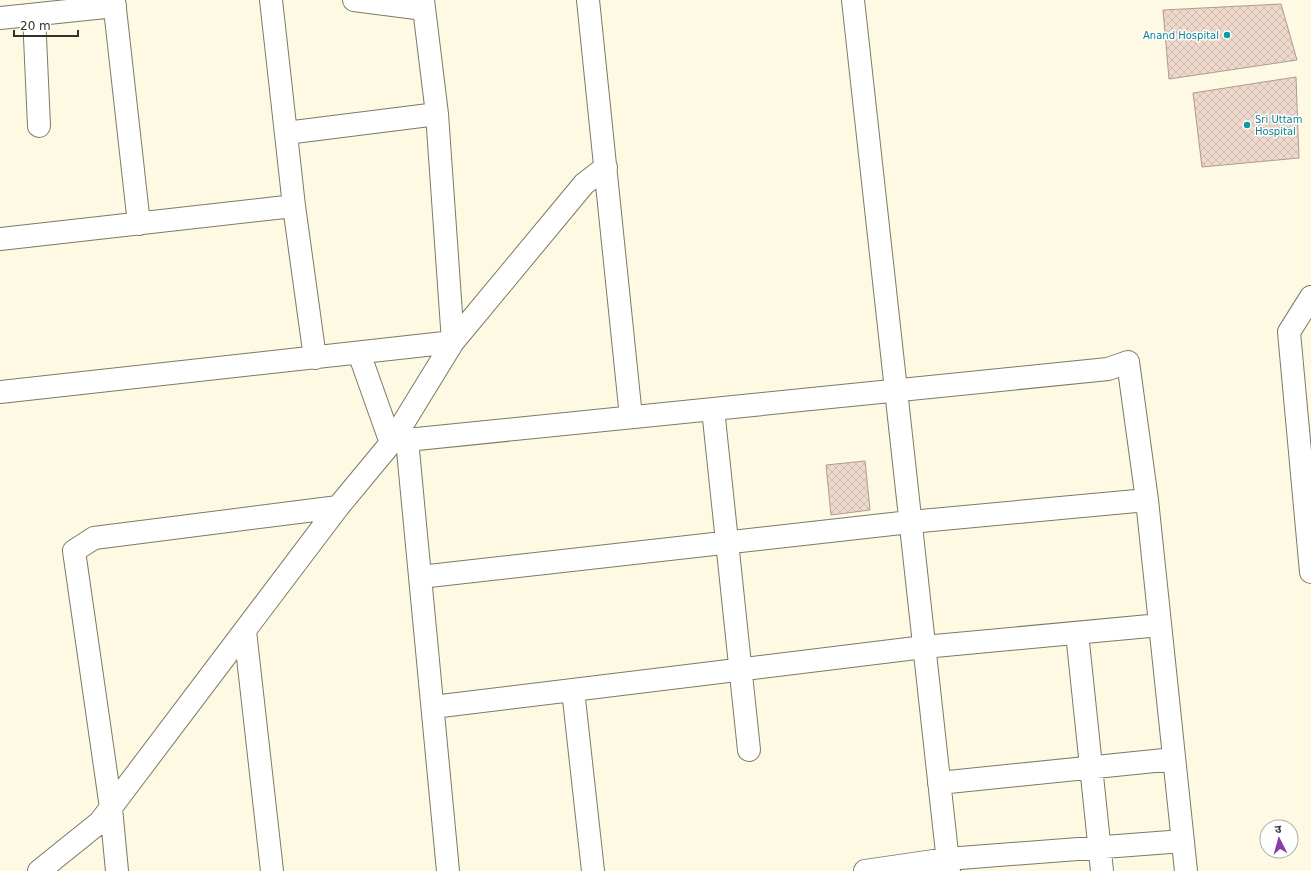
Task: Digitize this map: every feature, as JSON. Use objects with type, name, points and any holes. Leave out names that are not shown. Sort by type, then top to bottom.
[{"type":"street","points":[[271,0],[294,206],[315,358]]},
{"type":"street","points":[[354,0],[423,4],[437,114],[453,342]]},
{"type":"street","points":[[588,0],[631,417]]},
{"type":"street","points":[[853,0],[948,865]]},
{"type":"street","points":[[0,18],[34,15],[114,3],[139,224]]},
{"type":"street","points":[[34,15],[39,126]]},
{"type":"street","points":[[286,133],[437,114]]},
{"type":"street","points":[[39,871],[100,822],[338,507],[399,441],[453,342],[584,184],[606,167]]},
{"type":"street","points":[[0,239],[294,206]]},
{"type":"street","points":[[1311,297],[1289,332],[1311,572]]},
{"type":"street","points":[[0,392],[453,342]]},
{"type":"street","points":[[359,353],[399,441],[420,577],[448,871]]},
{"type":"street","points":[[399,441],[896,390],[1108,370],[1128,362],[1147,500],[1186,871]]},
{"type":"street","points":[[713,409],[749,750]]},
{"type":"street","points":[[420,577],[910,522],[1147,500]]},
{"type":"street","points":[[117,871],[111,808],[74,552],[94,538],[338,507]]},
{"type":"street","points":[[433,707],[924,647],[1160,625]]},
{"type":"street","points":[[244,631],[272,871]]},
{"type":"street","points":[[1077,633],[1102,871]]},
{"type":"street","points":[[573,690],[593,871]]},
{"type":"street","points":[[939,784],[1174,759]]},
{"type":"street","points":[[865,871],[948,865],[1100,848],[1183,841]]},
{"type":"building","name":"Anand Hospital","points":[[1281,4],[1297,60],[1169,79],[1163,10]]},
{"type":"building","name":"Sri Uttam Hospital","points":[[1296,77],[1299,158],[1202,167],[1193,93]]},
{"type":"building","points":[[865,461],[870,510],[831,515],[826,465]]},
{"type":"place","name":"Anand Hospital","points":[[1227,35]]},
{"type":"place","name":"Sri Uttam Hospital","points":[[1247,125]]}]
